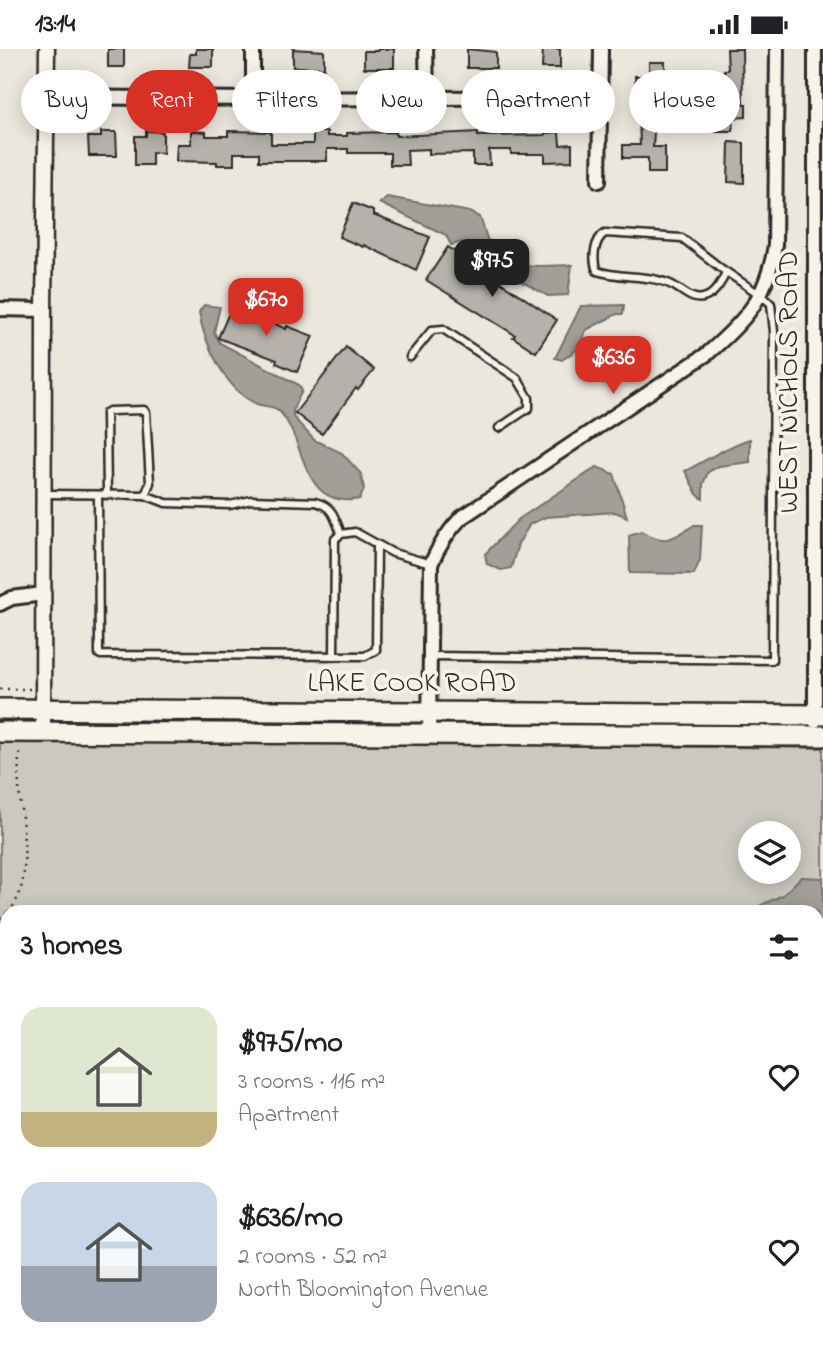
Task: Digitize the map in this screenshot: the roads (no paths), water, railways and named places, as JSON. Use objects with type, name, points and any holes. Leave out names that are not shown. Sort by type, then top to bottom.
[{"type":"main road","name":"LAKE COOK ROAD","points":[[9,709],[819,715]]},
{"type":"main road","name":"LAKE COOK ROAD","points":[[9,732],[819,736]]},
{"type":"street","points":[[47,49],[47,70]]},
{"type":"street","points":[[253,49],[253,70]]},
{"type":"street","points":[[426,49],[426,70]]},
{"type":"street","points":[[601,49],[601,70]]},
{"type":"street","points":[[429,734],[431,564],[441,541],[461,518],[706,354],[739,325],[753,308],[771,269],[775,245],[777,49]]},
{"type":"street","name":"WEST NICHOLS ROAD","points":[[818,57],[819,736]]},
{"type":"street","points":[[112,98],[232,100]]},
{"type":"street","points":[[43,732],[47,133]]},
{"type":"street","points":[[599,181],[600,133]]},
{"type":"street","points":[[0,309],[44,310]]},
{"type":"street","points":[[0,604],[12,598],[43,594]]},
{"type":"lane","points":[[429,656],[772,660],[774,332],[771,304],[682,238],[605,233],[597,245],[597,271],[670,284],[695,299],[706,297],[718,286],[726,272]]},
{"type":"lane","points":[[410,357],[432,330],[443,330],[517,378],[529,398],[529,408],[499,428]]},
{"type":"lane","points":[[107,495],[106,413],[144,410],[150,483],[145,495]]},
{"type":"lane","points":[[43,494],[145,495],[166,503],[192,504],[230,505],[251,500],[315,502],[324,504],[333,511],[341,534]]},
{"type":"lane","points":[[98,495],[99,654],[365,656],[376,650],[377,544]]},
{"type":"lane","points":[[334,656],[335,539],[341,534],[355,532],[393,553],[431,564]]}]
